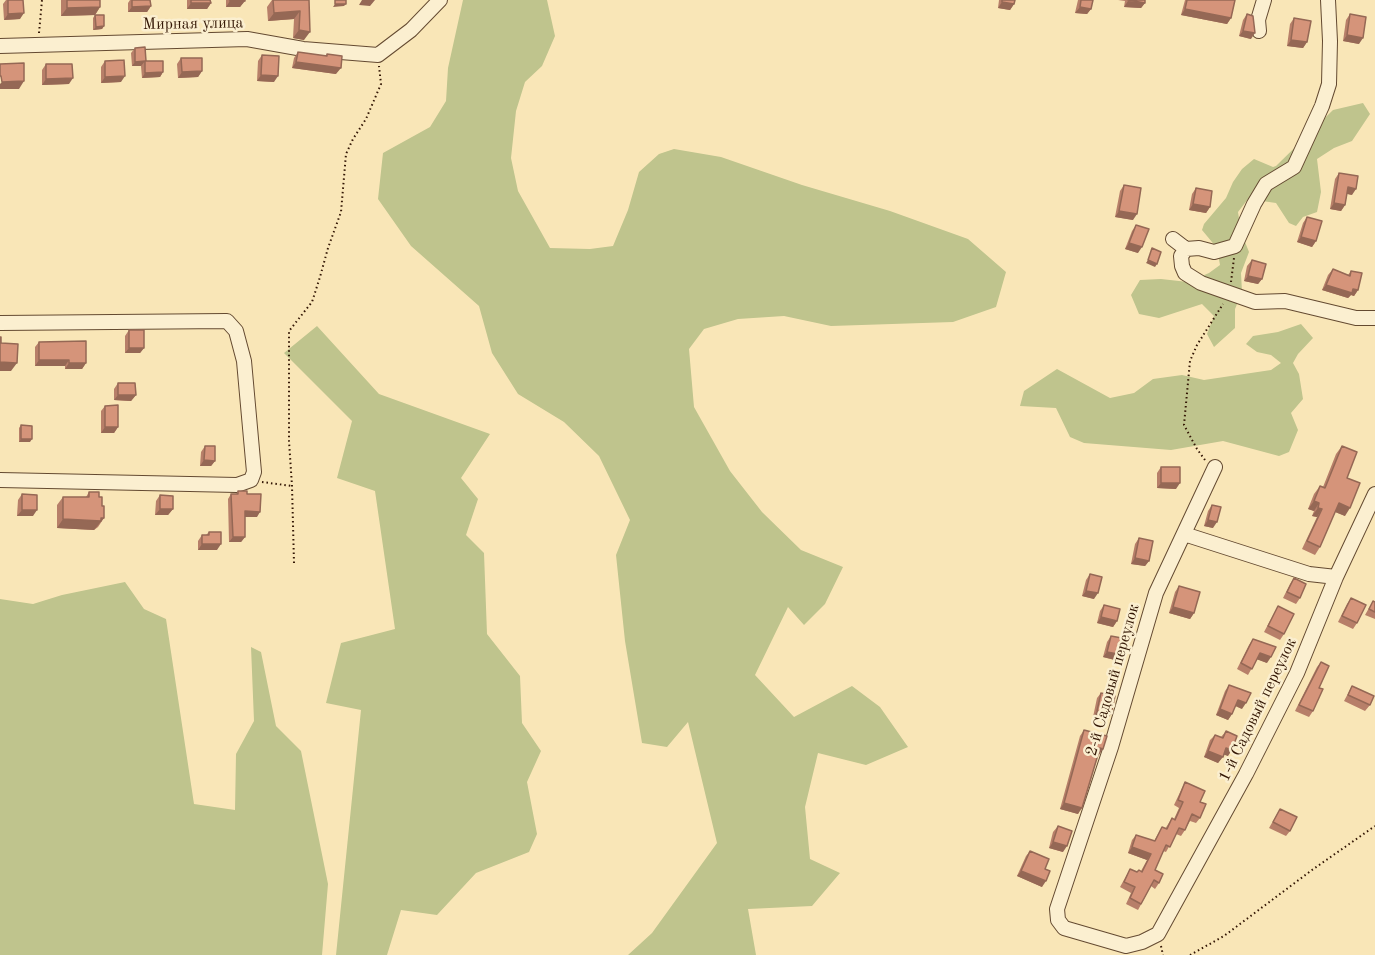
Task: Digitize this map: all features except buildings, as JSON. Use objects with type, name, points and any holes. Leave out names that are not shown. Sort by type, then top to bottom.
[{"type":"street","points":[[1259,31],[1258,20],[1264,0]]},
{"type":"street","points":[[1173,239],[1186,249],[1199,248],[1214,252],[1235,246],[1266,184],[1294,167],[1322,106],[1329,84],[1328,0]]},
{"type":"street","points":[[378,55],[411,30],[440,1]]},
{"type":"street","name":"Мирная улица","points":[[0,46],[247,39],[303,49],[378,55]]},
{"type":"street","points":[[1186,249],[1181,256],[1185,273],[1201,283],[1256,302],[1286,301],[1356,318],[1375,318]]},
{"type":"street","points":[[0,323],[227,321],[236,331],[244,361],[254,472],[251,480],[237,485],[0,480]]},
{"type":"street","name":"2-й Садовый переулок","points":[[1158,934],[1142,942],[1126,946],[1064,928],[1058,920],[1057,909],[1111,747],[1156,592],[1214,468]]},
{"type":"street","name":"1-й Садовый переулок","points":[[1158,934],[1246,774],[1297,673],[1336,577],[1375,494]]},
{"type":"street","points":[[1184,534],[1309,574],[1336,577]]},
{"type":"path","points":[[38,45],[42,0]]},
{"type":"path","points":[[294,563],[289,441],[289,330],[312,302],[341,212],[346,154],[366,119],[381,84],[378,55]]},
{"type":"path","points":[[1214,468],[1197,449],[1184,425],[1190,361],[1197,345],[1229,293],[1235,246]]},
{"type":"path","points":[[251,480],[292,486]]},
{"type":"path","points":[[1190,955],[1224,936],[1375,826]]},
{"type":"green space","points":[[463,0],[547,0],[555,36],[542,66],[525,82],[516,111],[511,158],[518,191],[550,248],[590,249],[613,246],[628,210],[639,172],[659,154],[674,149],[721,157],[802,185],[890,211],[968,239],[1006,272],[996,307],[953,322],[831,326],[784,316],[738,319],[704,329],[689,349],[694,407],[730,471],[762,512],[801,550],[843,567],[825,604],[804,625],[788,607],[755,675],[794,717],[852,686],[880,707],[908,747],[866,765],[818,753],[805,807],[810,859],[840,873],[812,906],[748,909],[756,955],[628,955],[652,933],[717,843],[688,722],[667,747],[642,743],[625,641],[616,555],[630,520],[599,456],[564,422],[518,394],[492,353],[479,306],[411,246],[378,199],[383,153],[430,127],[446,101],[448,68]]},
{"type":"green space","points":[[1363,103],[1370,114],[1352,141],[1334,148],[1317,159],[1321,192],[1317,212],[1303,217],[1296,226],[1289,223],[1276,203],[1248,199],[1238,212],[1241,232],[1249,252],[1241,273],[1242,292],[1235,309],[1235,328],[1214,347],[1207,334],[1214,316],[1202,304],[1159,318],[1139,314],[1131,295],[1140,280],[1161,279],[1188,282],[1209,273],[1220,265],[1217,248],[1202,230],[1204,224],[1226,198],[1242,169],[1254,159],[1273,167],[1276,166],[1333,110]]},
{"type":"green space","points":[[1301,324],[1313,338],[1293,363],[1299,374],[1303,399],[1291,413],[1298,430],[1289,452],[1279,456],[1223,441],[1171,450],[1084,443],[1070,437],[1056,408],[1020,406],[1024,391],[1057,369],[1110,398],[1134,393],[1153,379],[1182,375],[1204,380],[1271,370],[1281,363],[1271,355],[1257,352],[1246,344],[1253,336],[1278,332]]},
{"type":"green space","points":[[317,326],[379,394],[490,434],[461,478],[478,499],[466,535],[484,553],[487,634],[520,676],[522,723],[541,751],[527,782],[537,834],[529,852],[476,873],[437,915],[401,910],[387,955],[336,955],[361,710],[326,703],[341,643],[395,629],[375,491],[337,478],[352,421],[284,353]]},
{"type":"green space","points":[[125,582],[144,609],[166,619],[194,804],[235,810],[236,754],[254,721],[251,647],[261,652],[276,726],[301,751],[328,884],[322,955],[0,955],[0,599],[33,604],[62,595]]}]
